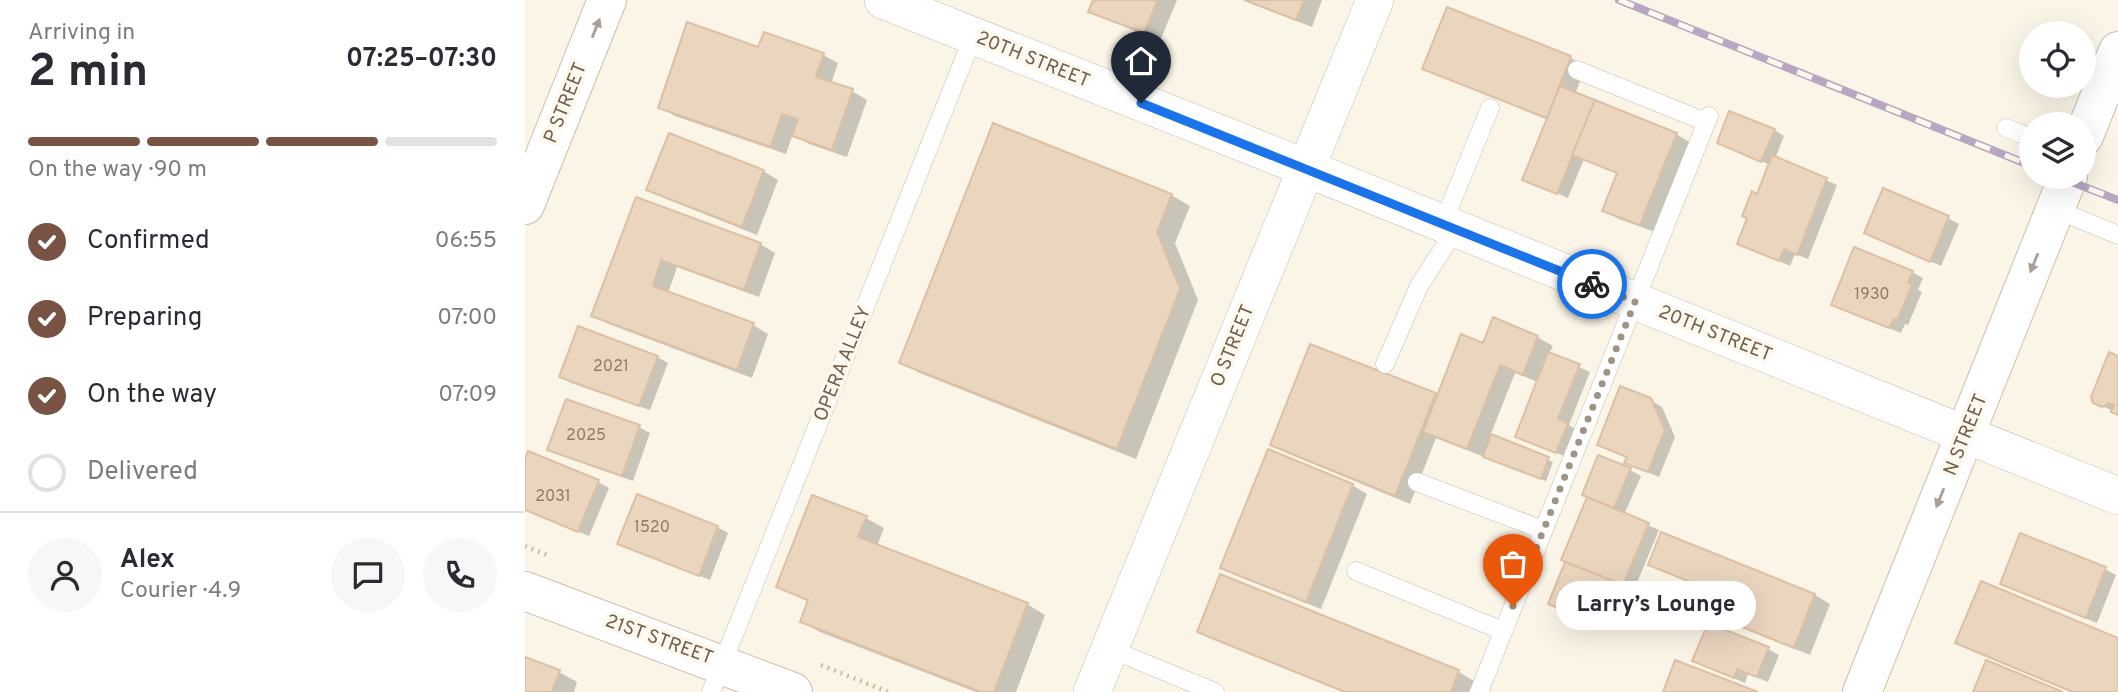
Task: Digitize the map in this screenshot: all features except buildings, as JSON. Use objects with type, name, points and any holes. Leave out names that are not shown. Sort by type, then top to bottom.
[{"type":"main road","name":"P STREET","points":[[525,205],[607,0]]},
{"type":"main road","points":[[2094,112],[2118,51]]},
{"type":"main road","name":"N STREET","points":[[1862,692],[2062,193]]},
{"type":"main road","name":"21ST STREET","points":[[525,591],[717,678],[793,692]]},
{"type":"street","name":"20TH STREET","points":[[883,0],[2118,496]]},
{"type":"street","name":"O STREET","points":[[1092,692],[1305,169],[1331,114],[1375,0]]},
{"type":"lane","name":"OPERA ALLEY","points":[[717,678],[973,37]]},
{"type":"lane","points":[[1479,692],[1707,119],[1577,70]]},
{"type":"lane","points":[[1385,364],[1449,226],[1490,108]]},
{"type":"lane","points":[[2006,128],[2019,133]]},
{"type":"lane","points":[[2062,193],[2118,236]]},
{"type":"lane","points":[[1417,482],[1543,530]]},
{"type":"lane","points":[[1356,571],[1503,631]]},
{"type":"lane","points":[[1110,649],[1215,692]]},
{"type":"railway","points":[[1619,0],[2019,161]]},
{"type":"railway","points":[[2090,189],[2118,200]]},
{"type":"way so far","points":[[1513,606],[1635,302],[1592,284]]},
{"type":"place","name":"Larry’s Lounge","points":[[1513,606]]},
{"type":"route","points":[[1141,103],[1592,284]]}]
